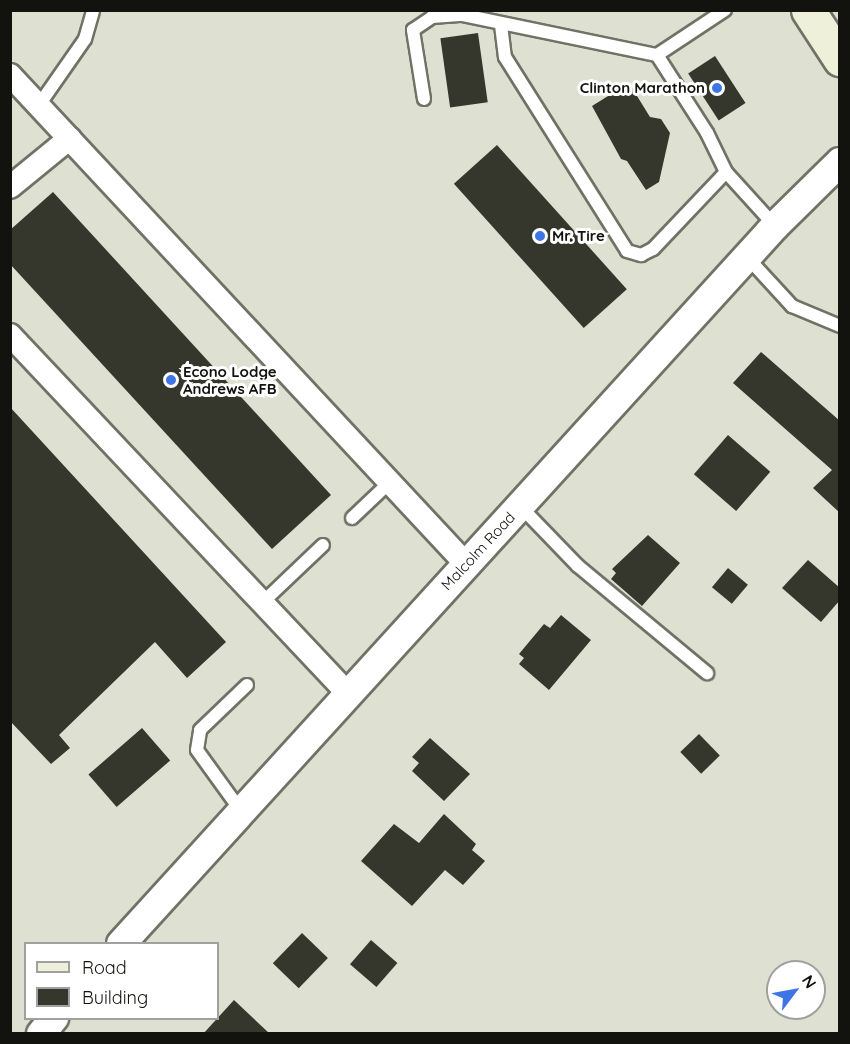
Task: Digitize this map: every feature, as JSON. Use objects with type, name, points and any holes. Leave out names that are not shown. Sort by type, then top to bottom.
[{"type":"main road","points":[[808,10],[840,60]]},
{"type":"street","points":[[10,75],[466,564]]},
{"type":"street","points":[[10,187],[70,138]]},
{"type":"street","name":"Malcolm Road","points":[[123,942],[775,226],[840,162]]},
{"type":"street","points":[[10,335],[348,694]]},
{"type":"street","points":[[41,1034],[52,1020]]},
{"type":"lane","points":[[424,99],[413,30],[432,17],[463,15],[501,25],[657,55],[725,10]]},
{"type":"lane","points":[[39,105],[85,39],[93,11]]},
{"type":"lane","points":[[501,25],[505,57],[627,251],[641,255],[653,249],[726,172]]},
{"type":"lane","points":[[657,55],[707,132],[726,172],[775,226]]},
{"type":"lane","points":[[747,257],[792,306],[840,326]]},
{"type":"lane","points":[[352,518],[390,482]]},
{"type":"lane","points":[[520,506],[578,566],[707,673]]},
{"type":"lane","points":[[262,603],[323,545]]},
{"type":"lane","points":[[242,811],[197,750],[200,730],[247,685]]},
{"type":"building","points":[[478,33],[488,102],[450,108],[440,38]]},
{"type":"building","name":"Clinton Marathon","points":[[715,56],[745,103],[719,120],[688,73]]},
{"type":"building","points":[[629,83],[650,117],[661,119],[670,133],[659,182],[646,190],[627,161],[621,159],[592,106]]},
{"type":"building","name":"Mr. Tire","points":[[497,145],[627,289],[584,328],[454,184]]},
{"type":"building","name":"Econo Lodge Andrews AFB","points":[[53,192],[331,495],[272,549],[10,264],[10,230]]},
{"type":"building","points":[[761,352],[840,421],[840,513],[813,488],[832,470],[733,383]]},
{"type":"building","points":[[10,407],[226,642],[187,678],[155,642],[59,735],[70,748],[51,764],[10,721]]},
{"type":"building","points":[[728,435],[770,472],[736,511],[694,474]]},
{"type":"building","points":[[648,535],[680,563],[642,606],[611,579],[616,573],[612,569]]},
{"type":"building","points":[[808,560],[840,588],[840,600],[821,622],[782,588]]},
{"type":"building","points":[[728,568],[748,585],[732,604],[712,587]]},
{"type":"building","points":[[561,615],[591,640],[549,690],[519,664],[524,658],[519,654],[544,624],[550,628]]},
{"type":"building","points":[[142,728],[170,760],[117,807],[88,775]]},
{"type":"building","points":[[699,734],[720,756],[701,774],[680,752]]},
{"type":"building","points":[[430,738],[470,774],[444,801],[412,771],[419,763],[412,757]]},
{"type":"building","points":[[444,814],[476,844],[472,850],[485,861],[463,885],[445,870],[412,906],[361,861],[394,824],[419,843]]},
{"type":"building","points":[[302,933],[328,958],[299,988],[273,963]]},
{"type":"building","points":[[371,940],[397,963],[376,987],[350,964]]},
{"type":"building","points":[[234,1000],[270,1034],[203,1034],[216,1020],[219,1020],[219,1016]]},
{"type":"place","name":"Clinton Marathon","points":[[717,88]]},
{"type":"place","name":"Mr. Tire","points":[[540,236]]},
{"type":"place","name":"Econo Lodge Andrews AFB","points":[[171,380]]}]
